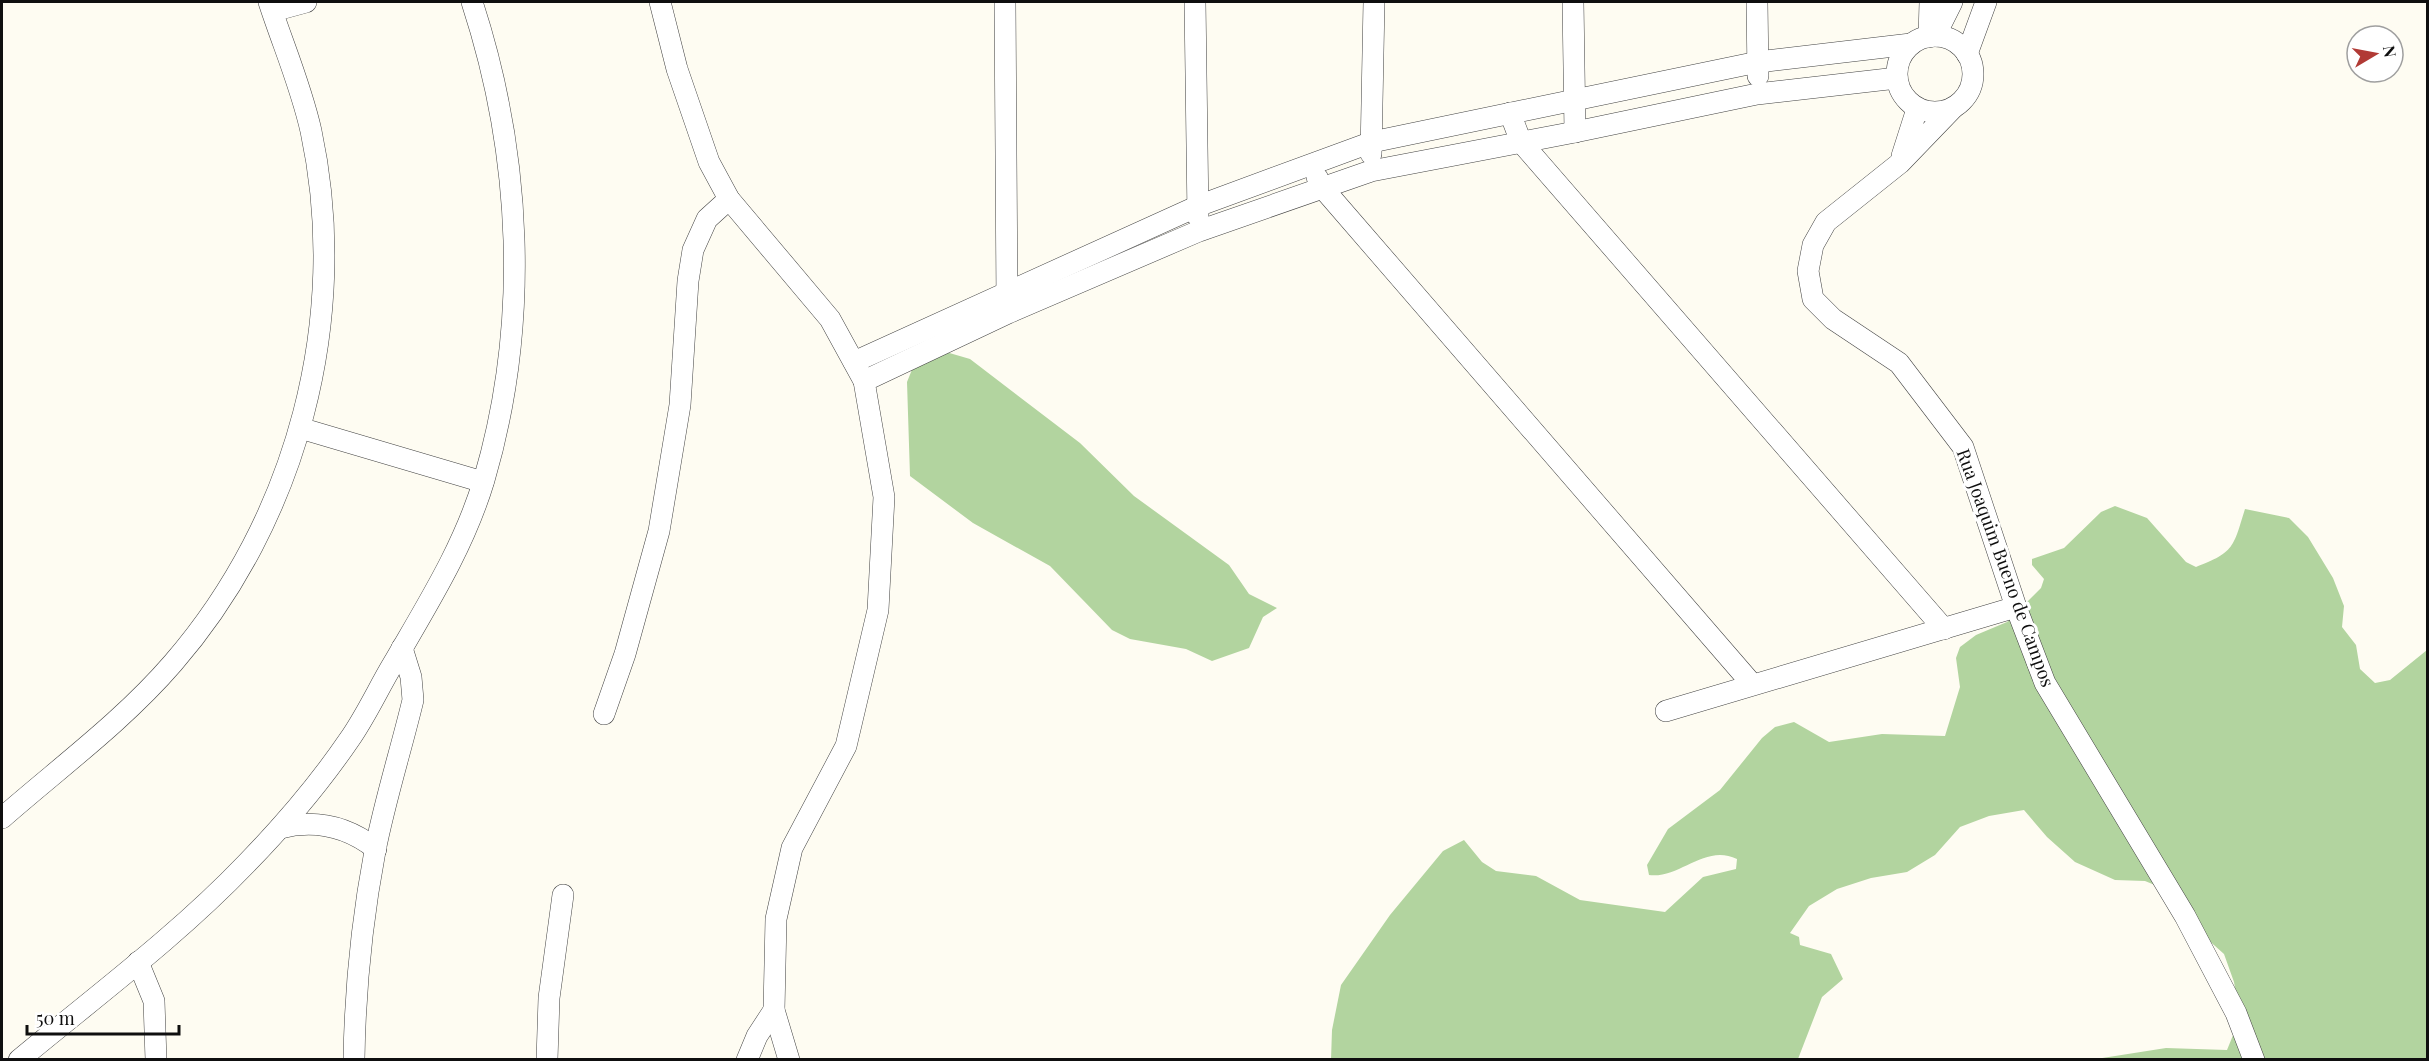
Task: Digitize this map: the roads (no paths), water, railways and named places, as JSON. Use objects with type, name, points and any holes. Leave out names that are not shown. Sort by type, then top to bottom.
[{"type":"street","points":[[2,818],[142,696],[201,628],[226,591],[264,522],[300,428],[318,345],[324,260],[322,217],[316,164],[301,92],[271,6],[306,2]]},
{"type":"street","points":[[20,1059],[212,898],[280,828],[351,737],[439,589],[483,482],[495,434],[507,364],[514,284],[514,234],[505,135],[484,39],[472,2]]},
{"type":"street","points":[[660,2],[677,69],[709,162],[729,199],[830,318],[864,381],[884,497],[878,610],[846,746],[792,848],[776,919],[774,1010],[789,1059]]},
{"type":"street","points":[[1005,2],[1005,292],[1008,313]]},
{"type":"street","points":[[1195,2],[1199,231]]},
{"type":"street","points":[[1371,171],[1374,2]]},
{"type":"street","points":[[1573,2],[1575,132]]},
{"type":"street","points":[[1757,2],[1757,94]]},
{"type":"street","points":[[1925,39],[1930,2]]},
{"type":"street","points":[[854,362],[1198,206],[1372,142],[1758,62],[1925,39],[1958,44],[1967,54],[1972,65],[1970,90],[1953,108],[1929,112],[1917,109],[1903,96],[1897,78],[1898,65],[1925,39],[1952,2]]},
{"type":"street","points":[[1967,54],[1986,2]]},
{"type":"street","points":[[864,381],[1008,313],[1199,231],[1322,186],[1371,171],[1757,94],[1897,78]]},
{"type":"street","name":"Rua Joaquim Bueno de Campos","points":[[1953,108],[1900,163],[1826,222],[1813,245],[1808,271],[1813,299],[1833,319],[1899,363],[1963,447],[2016,607],[2045,683],[2185,916],[2235,1013],[2254,1059]]},
{"type":"street","points":[[1900,163],[1917,109]]},
{"type":"street","points":[[1509,113],[1521,142],[1944,629]]},
{"type":"street","points":[[1310,164],[1322,186],[1752,684]]},
{"type":"street","points":[[604,714],[625,654],[659,531],[680,405],[688,281],[693,250],[707,219],[729,199]]},
{"type":"street","points":[[300,428],[483,482]]},
{"type":"street","points":[[1666,711],[2016,607]]},
{"type":"street","points":[[354,1059],[359,963],[376,849],[413,700],[411,677],[402,648]]},
{"type":"street","points":[[280,828],[307,823],[333,826],[363,839],[376,849]]},
{"type":"street","points":[[547,1059],[549,998],[563,895]]},
{"type":"street","points":[[138,962],[154,1001],[156,1059]]},
{"type":"street","points":[[747,1059],[757,1036],[774,1010]]}]
